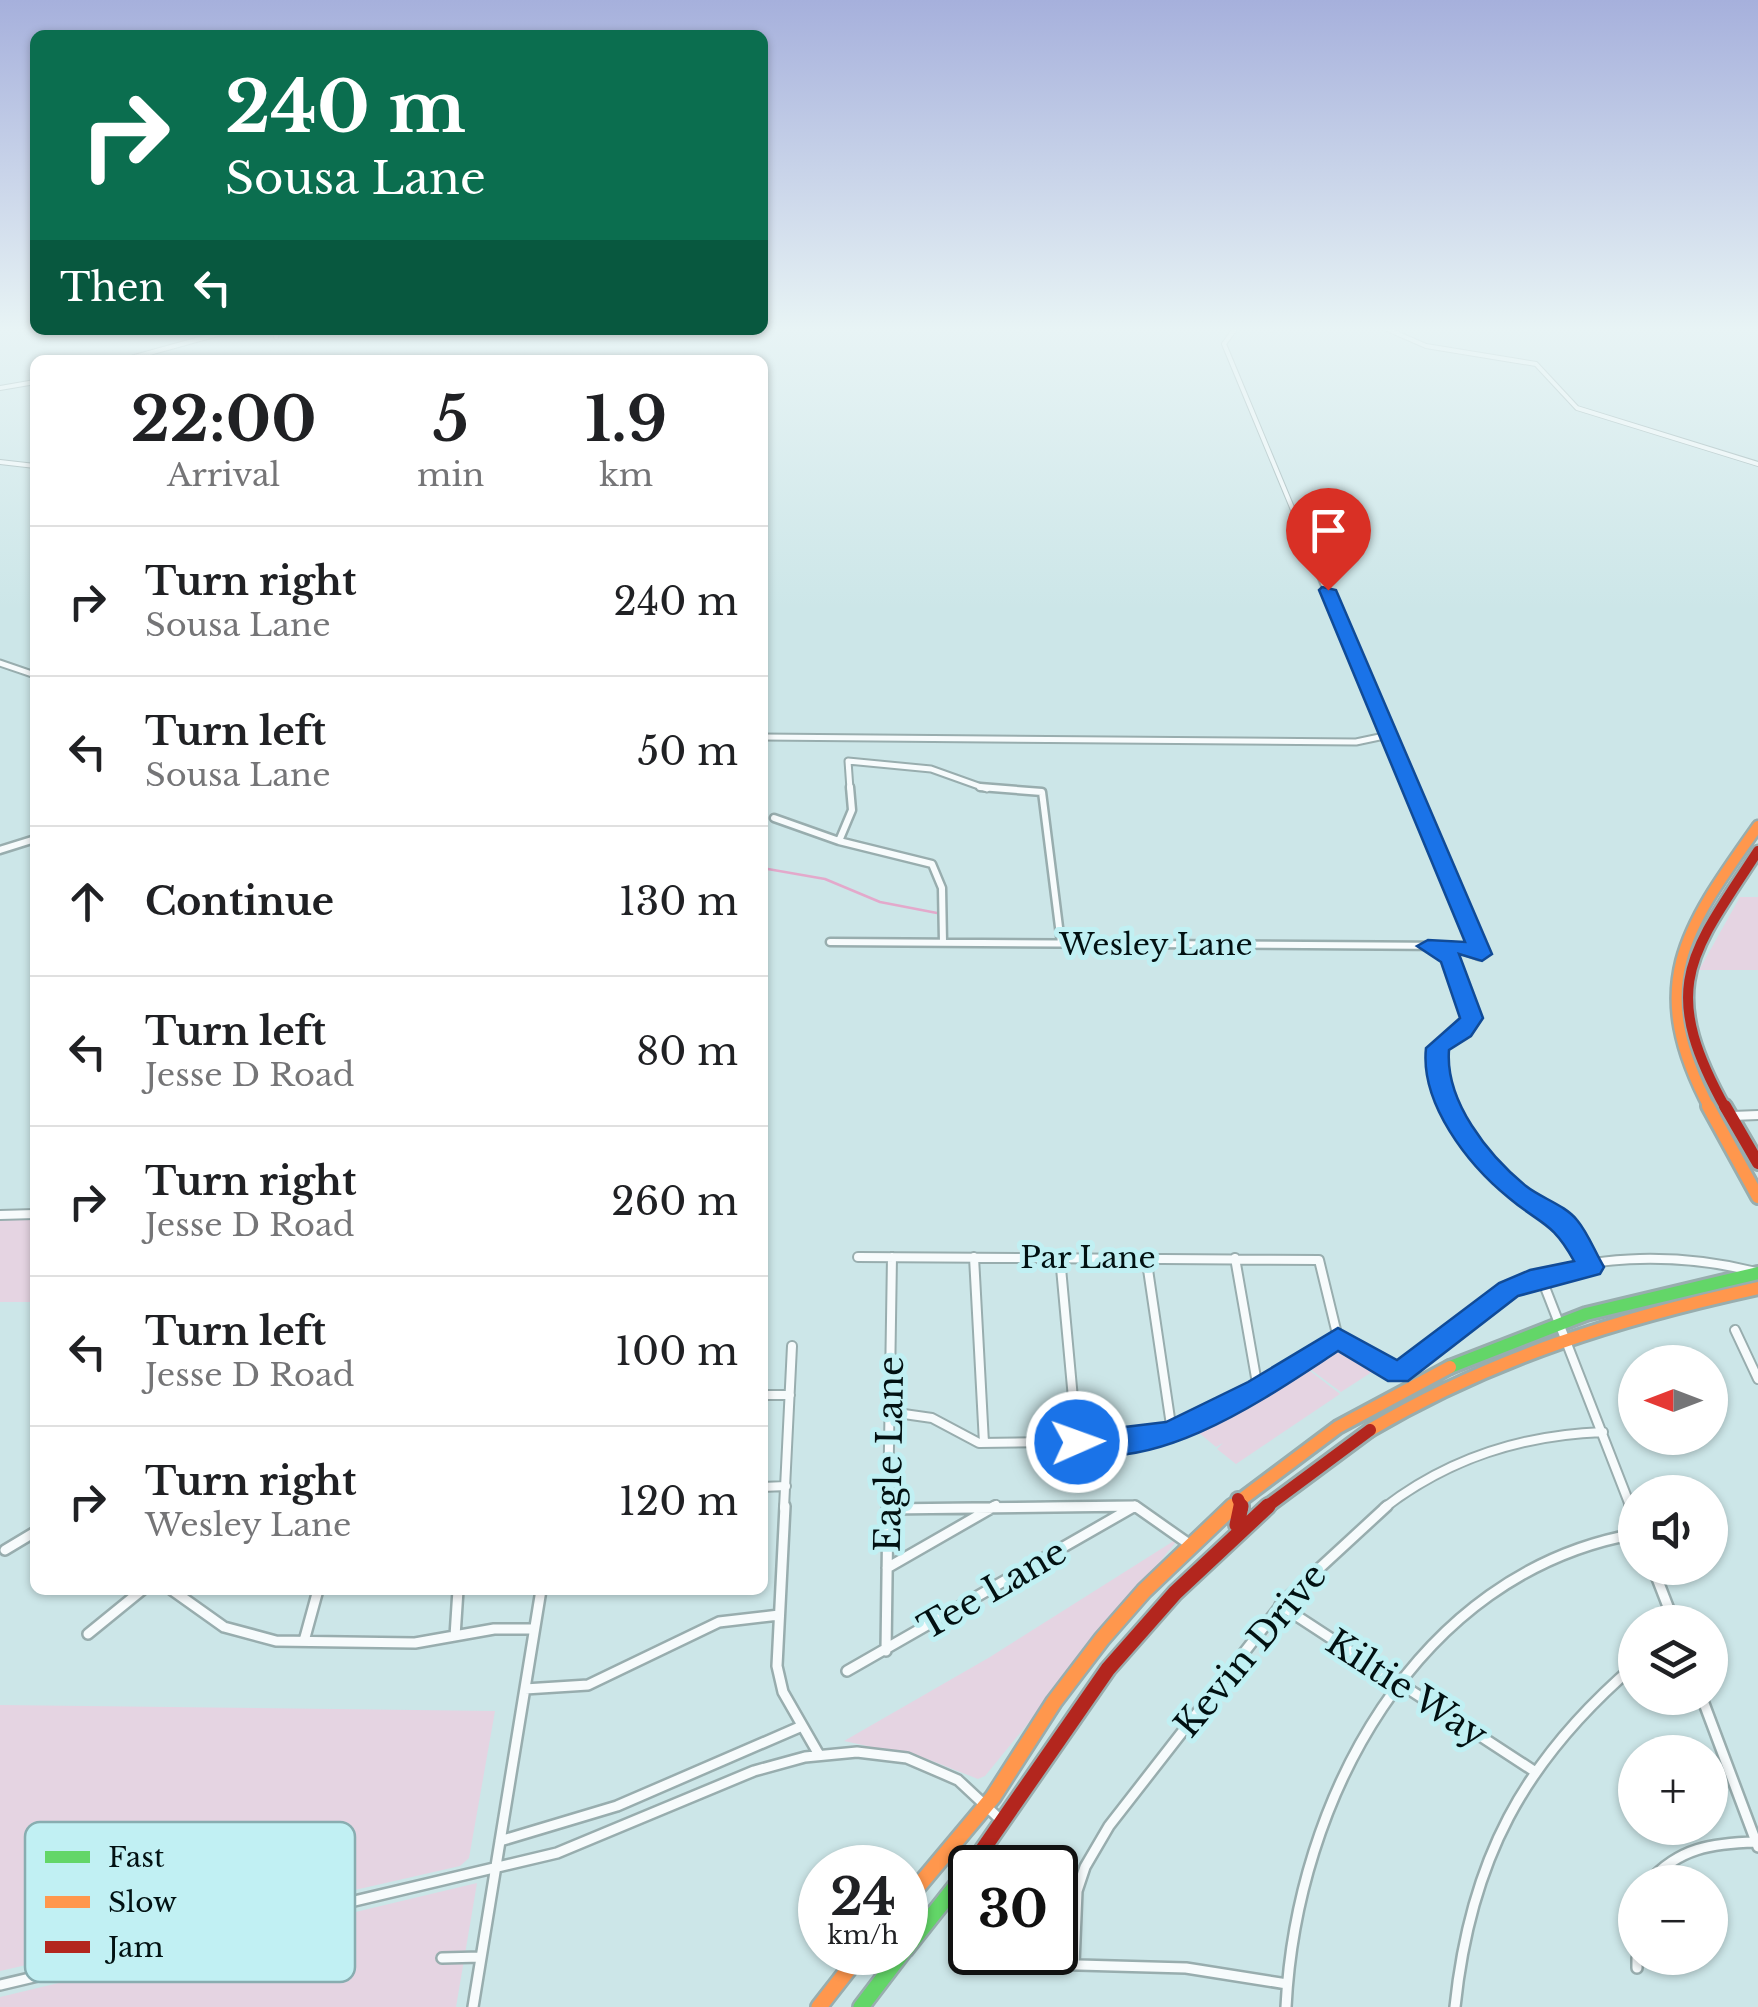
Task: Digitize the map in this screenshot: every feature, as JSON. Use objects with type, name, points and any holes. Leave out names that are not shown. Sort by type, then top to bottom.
[{"type":"main road","points":[[1758,826],[1687,936],[1672,979],[1671,1007],[1690,1068],[1758,1198]]},
{"type":"main road","points":[[1758,851],[1693,957],[1688,982],[1690,1028],[1758,1163]]},
{"type":"main road","points":[[928,1875],[985,1808],[1039,1722],[1189,1544],[1238,1499],[1323,1435],[1394,1392],[1476,1352],[1560,1320],[1634,1298],[1758,1273]]},
{"type":"main road","points":[[988,1845],[1062,1731],[1165,1603],[1235,1530],[1312,1466],[1380,1422],[1490,1365],[1632,1316],[1758,1288]]},
{"type":"main road","points":[[1235,1530],[1242,1508],[1238,1499]]},
{"type":"main road","points":[[928,1921],[948,1896]]},
{"type":"main road","points":[[819,2007],[844,1975]]},
{"type":"main road","points":[[861,2007],[886,1975]]},
{"type":"street","points":[[1253,423],[1309,542],[1479,956]]},
{"type":"street","points":[[1625,423],[1758,464]]},
{"type":"street","points":[[0,462],[30,465]]},
{"type":"street","points":[[0,663],[30,673]]},
{"type":"street","points":[[768,738],[1356,742],[1389,735]]},
{"type":"street","points":[[840,841],[852,810],[848,761],[931,769],[990,790],[1042,792],[1061,943]]},
{"type":"street","points":[[774,818],[840,841],[932,864],[942,888],[944,942]]},
{"type":"street","points":[[0,850],[30,841]]},
{"type":"street","name":"Wesley Lane","points":[[830,942],[1457,946],[1479,956]]},
{"type":"street","points":[[1428,946],[1451,958],[1471,1018],[1463,1031],[1437,1048],[1435,1058],[1435,1073],[1463,1132],[1487,1164],[1519,1194],[1567,1224],[1590,1267]]},
{"type":"street","points":[[1732,1116],[1758,1115]]},
{"type":"street","points":[[0,1215],[30,1214]]},
{"type":"street","points":[[1146,1256],[1172,1432]]},
{"type":"street","name":"Par Lane","points":[[858,1257],[1318,1260],[1338,1338]]},
{"type":"street","name":"Eagle Lane","points":[[886,1651],[892,1257]]},
{"type":"street","points":[[974,1257],[984,1443]]},
{"type":"street","points":[[1060,1257],[1077,1442]]},
{"type":"street","points":[[1234,1258],[1258,1389]]},
{"type":"street","points":[[890,1412],[932,1418],[984,1443],[1121,1442],[1172,1432],[1258,1389],[1338,1338],[1396,1374],[1503,1293],[1541,1277],[1590,1267],[1708,1263],[1758,1273]]},
{"type":"street","points":[[1541,1277],[1618,1475]]},
{"type":"street","points":[[1735,1330],[1758,1380]]},
{"type":"street","points":[[792,1346],[779,1680],[818,1754]]},
{"type":"street","points":[[768,1395],[790,1395]]},
{"type":"street","name":"Kevin Drive","points":[[1078,1887],[1096,1847],[1280,1605],[1335,1550],[1438,1472],[1501,1445],[1552,1435],[1602,1432]]},
{"type":"street","points":[[768,1486],[786,1486]]},
{"type":"street","points":[[886,1508],[997,1504],[1135,1506],[1189,1544]]},
{"type":"street","points":[[887,1568],[997,1504]]},
{"type":"street","name":"Tee Lane","points":[[847,1670],[1135,1506]]},
{"type":"street","points":[[5,1550],[30,1535]]},
{"type":"street","points":[[1286,2007],[1298,1902],[1324,1814],[1354,1753],[1402,1685],[1470,1614],[1533,1564],[1580,1542],[1618,1536]]},
{"type":"street","points":[[88,1634],[136,1595]]},
{"type":"street","points":[[180,1595],[240,1634],[304,1642],[415,1642],[534,1629]]},
{"type":"street","points":[[304,1642],[317,1595]]},
{"type":"street","points":[[455,1636],[458,1595]]},
{"type":"street","points":[[473,2007],[540,1595]]},
{"type":"street","name":"Kiltie Way","points":[[1280,1605],[1534,1771]]},
{"type":"street","points":[[524,1689],[588,1684],[718,1622],[780,1615]]},
{"type":"street","points":[[1455,2007],[1462,1933],[1477,1877],[1499,1828],[1534,1771],[1574,1722],[1618,1682]]},
{"type":"street","points":[[1665,1865],[1686,1850],[1721,1842],[1757,1845],[1708,1715]]},
{"type":"street","points":[[500,1841],[635,1802],[802,1726]]},
{"type":"street","points":[[355,1901],[592,1842],[751,1772],[818,1754],[878,1754],[921,1764],[962,1782],[1005,1824]]},
{"type":"street","points":[[442,1958],[481,1957]]},
{"type":"street","points":[[1078,1964],[1186,1968],[1286,1984]]},
{"type":"street","points":[[0,1985],[25,1979]]},
{"type":"shaded area","points":[[1740,897],[1758,897],[1758,970],[1699,970]]},
{"type":"shaded area","points":[[0,1220],[30,1220],[30,1302],[0,1302]]},
{"type":"shaded area","points":[[1338,1341],[1355,1354],[1350,1359],[1356,1355],[1375,1370],[1341,1392],[1302,1363]]},
{"type":"shaded area","points":[[1301,1364],[1340,1394],[1236,1464],[1217,1449],[1223,1443],[1216,1447],[1198,1432]]},
{"type":"shaded area","points":[[1180,1537],[985,1776],[978,1779],[927,1759],[844,1741],[990,1657]]},
{"type":"shaded area","points":[[0,1705],[495,1711],[469,1858],[460,1866],[355,1890],[355,1822],[25,1822],[25,1965],[0,1971]]},
{"type":"shaded area","points":[[477,1883],[456,2007],[0,2007],[0,1997],[63,1982],[355,1982],[355,1912]]},
{"type":"waterway","points":[[768,869],[825,879],[880,902],[937,913]]},
{"type":"traffic: fast","points":[[1450,1367],[1586,1314],[1758,1273]]},
{"type":"traffic: fast","points":[[928,1921],[948,1896]]},
{"type":"traffic: fast","points":[[861,2007],[885,1975]]},
{"type":"traffic: slow","points":[[1758,826],[1717,883],[1690,931],[1676,973],[1674,1011],[1683,1049],[1700,1091],[1758,1197]]},
{"type":"traffic: slow","points":[[1370,1430],[1462,1380],[1557,1341],[1656,1311],[1758,1288]]},
{"type":"traffic: slow","points":[[928,1875],[993,1797],[1054,1702],[1102,1639],[1189,1546],[1286,1463],[1338,1427],[1450,1367]]},
{"type":"traffic: slow","points":[[819,2007],[844,1975]]},
{"type":"traffic: jam","points":[[1758,851],[1706,928],[1693,956],[1687,983],[1688,1011],[1703,1064],[1758,1163]]},
{"type":"traffic: jam","points":[[987,1845],[1077,1709],[1175,1593],[1288,1489],[1370,1430]]},
{"type":"traffic: jam","points":[[1237,1525],[1242,1508],[1238,1499]]},
{"type":"route","points":[[1077,1442],[1121,1442],[1172,1432],[1258,1389],[1338,1338],[1398,1374],[1509,1289],[1558,1272],[1590,1267],[1567,1224],[1519,1194],[1487,1164],[1463,1132],[1435,1073],[1437,1048],[1463,1031],[1471,1018],[1451,958],[1428,946],[1457,946],[1482,954],[1328,590]]}]
